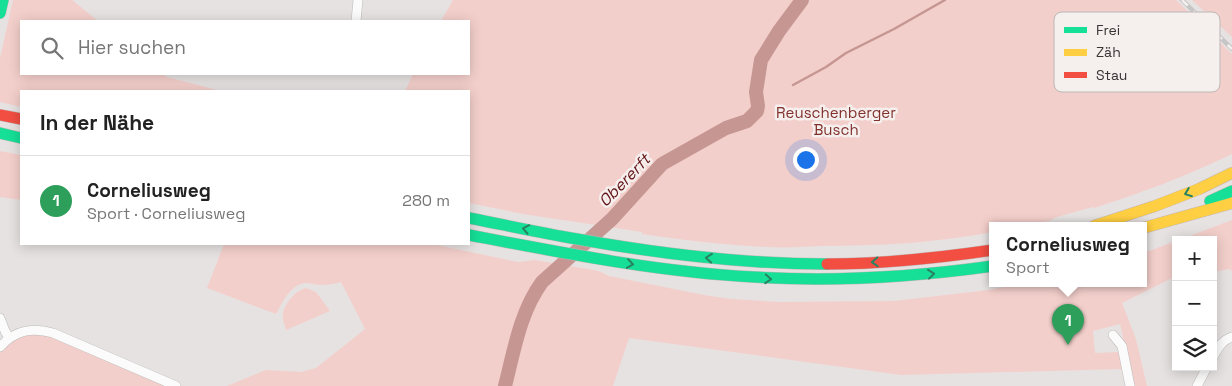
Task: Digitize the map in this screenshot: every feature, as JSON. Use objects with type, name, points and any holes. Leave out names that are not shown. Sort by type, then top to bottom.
[{"type":"main road","points":[[0,13],[3,0]]},
{"type":"main road","points":[[0,115],[20,119]]},
{"type":"main road","points":[[0,133],[20,138]]},
{"type":"main road","points":[[1106,222],[1199,189],[1232,173]]},
{"type":"main road","points":[[1147,226],[1232,191]]},
{"type":"main road","points":[[1147,226],[1232,202]]},
{"type":"main road","points":[[470,218],[610,245],[708,258],[775,263],[842,264],[911,260],[989,251]]},
{"type":"main road","points":[[470,234],[599,260],[720,275],[780,279],[918,276],[989,267]]},
{"type":"street","points":[[356,20],[358,0]]},
{"type":"street","points":[[0,318],[10,338]]},
{"type":"street","points":[[0,347],[10,338],[20,333],[36,330],[53,333],[176,386]]},
{"type":"street","points":[[1113,335],[1122,346],[1130,386]]},
{"type":"street","points":[[1217,350],[1221,343],[1232,337]]},
{"type":"street","points":[[1197,386],[1205,371]]},
{"type":"green space","points":[[13,0],[72,0],[97,20],[20,20],[20,75],[164,75],[217,90],[20,90],[20,107],[0,102],[0,58]]},
{"type":"green space","name":"Reuschenberger Busch","points":[[453,0],[1176,0],[1188,12],[1054,12],[1054,92],[1220,92],[1220,42],[1232,54],[1232,154],[1198,170],[1146,190],[1049,221],[989,222],[989,233],[906,243],[786,247],[735,245],[642,234],[642,232],[523,214],[470,203],[470,90],[405,90],[413,75],[470,75],[470,20],[442,20]]},
{"type":"green space","points":[[1192,0],[1232,0],[1232,37],[1220,26],[1220,12],[1205,12]]},
{"type":"green space","points":[[0,151],[20,155],[20,200],[0,197]]},
{"type":"green space","points":[[1232,220],[1232,272],[1230,269],[1217,271],[1217,236],[1190,236]]},
{"type":"green space","points":[[1172,242],[1172,279],[1122,303],[1136,339],[1147,386],[1134,386],[1120,324],[1093,331],[1095,353],[1119,352],[1122,369],[901,375],[629,338],[613,386],[227,386],[266,370],[301,372],[316,368],[365,329],[341,282],[326,285],[300,284],[291,291],[276,314],[207,288],[224,245],[437,245],[518,262],[535,260],[599,271],[609,276],[704,295],[778,302],[894,301],[1004,287],[1147,287],[1147,251]]},
{"type":"green space","points":[[306,288],[316,292],[330,311],[286,330],[283,320],[284,309],[295,294]]},
{"type":"green space","points":[[32,333],[49,335],[166,386],[0,386],[0,354],[2,349],[9,342]]},
{"type":"waterway","name":"Obererft","points":[[505,386],[523,319],[534,294],[542,282],[612,219],[662,164],[726,128],[747,121],[757,111],[756,92],[761,60],[802,0]]},
{"type":"waterway","points":[[793,85],[826,67],[846,53],[945,0]]},
{"type":"railway","points":[[1182,0],[1194,12]]},
{"type":"railway","points":[[1220,37],[1232,49]]},
{"type":"traffic: fast","points":[[0,13],[3,0]]},
{"type":"traffic: fast","points":[[0,133],[20,138]]},
{"type":"traffic: fast","points":[[1210,201],[1232,191]]},
{"type":"traffic: fast","points":[[470,218],[564,237],[670,254],[764,262],[827,264]]},
{"type":"traffic: fast","points":[[470,235],[646,266],[754,277],[844,279],[934,273],[989,266]]},
{"type":"traffic: slow","points":[[1106,222],[1199,189],[1232,173]]},
{"type":"traffic: slow","points":[[1147,227],[1232,203]]},
{"type":"traffic: jam","points":[[0,115],[20,119]]},
{"type":"traffic: jam","points":[[827,264],[910,260],[989,251]]},
{"type":"place","name":"Corneliusweg","points":[[1068,345]]}]
